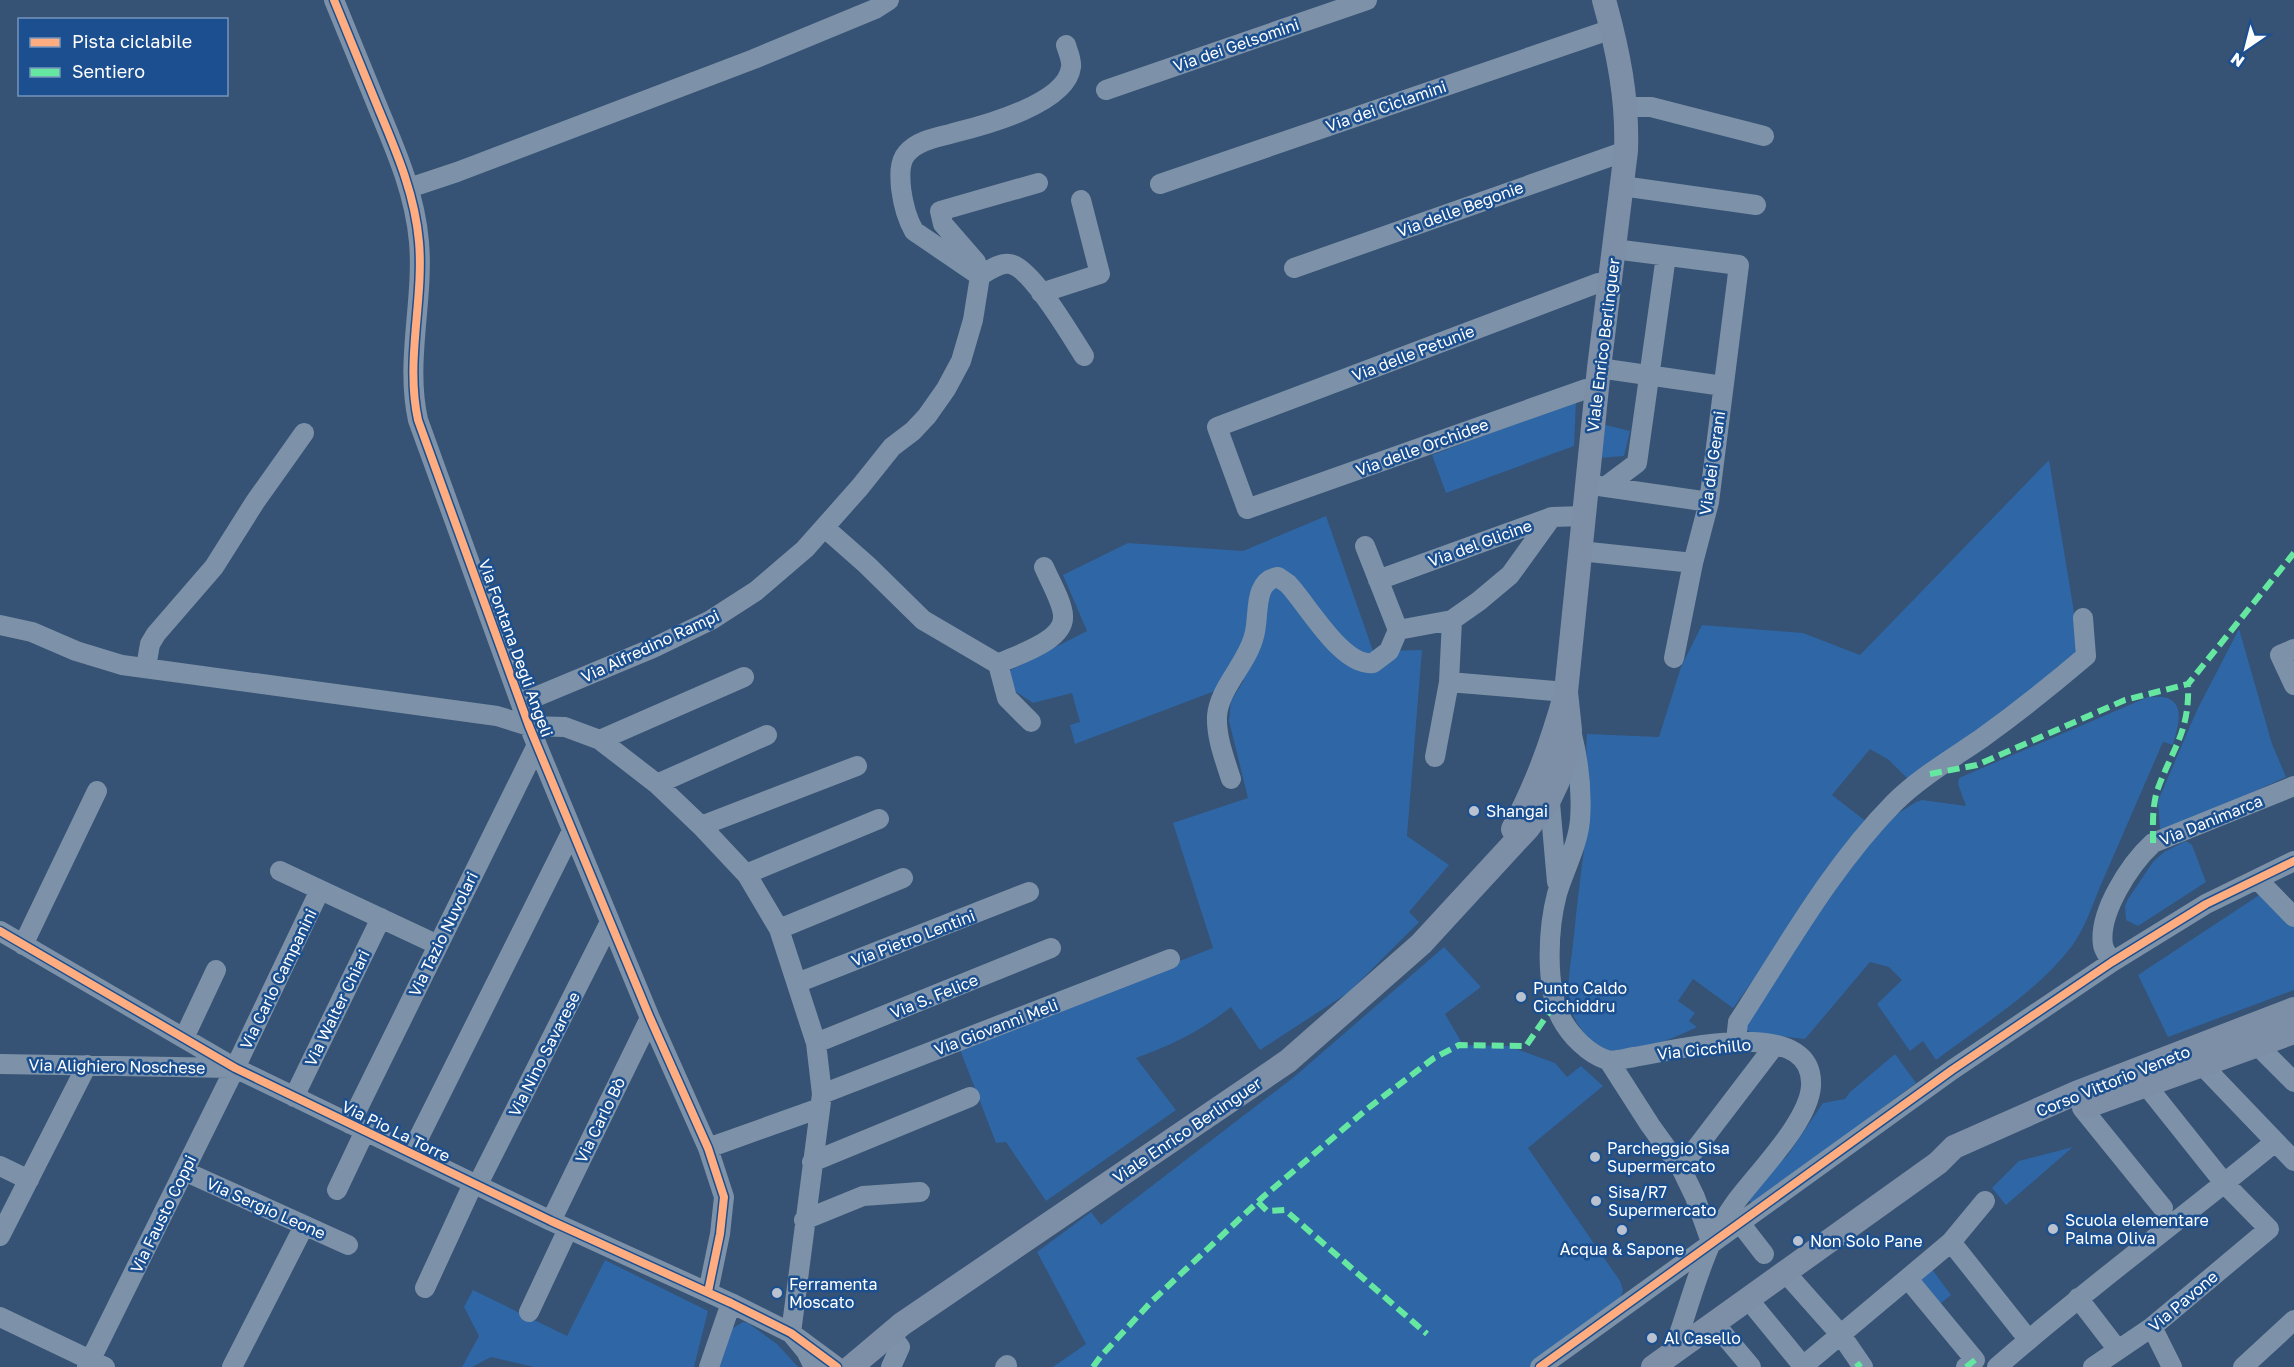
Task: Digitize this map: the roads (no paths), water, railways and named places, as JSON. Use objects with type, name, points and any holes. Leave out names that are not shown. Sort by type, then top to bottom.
[{"type":"main road","name":"Viale Enrico Berlinguer","points":[[1561,737],[1584,516],[1596,486],[1598,379],[1626,151],[1626,106],[1621,67],[1604,0]]},
{"type":"main road","points":[[1497,860],[1528,828],[1549,800],[1563,765],[1561,737]]},
{"type":"main road","points":[[1497,860],[1561,737]]},
{"type":"main road","name":"Viale Enrico Berlinguer","points":[[850,1367],[890,1334],[1288,1061],[1421,944],[1497,860]]},
{"type":"main road","name":"Corso Vittorio Veneto","points":[[1653,1367],[1938,1163],[1954,1147],[2076,1093],[2294,1009]]},
{"type":"main road","name":"Corso Vittorio Veneto","points":[[1938,1163],[1961,1160],[2082,1108],[2294,1032]]},
{"type":"street","name":"Via Fontana Degli Angeli","points":[[334,0],[410,188],[419,239],[420,267],[412,372],[414,404],[423,436],[529,726],[650,1018],[708,1148],[724,1197],[720,1234],[708,1292]]},
{"type":"street","points":[[410,188],[754,59],[875,9],[889,0]]},
{"type":"street","name":"Via dei Gelsomini","points":[[1106,90],[1366,0]]},
{"type":"street","name":"Via dei Ciclamini","points":[[1160,184],[1612,29]]},
{"type":"street","points":[[980,276],[914,231],[903,205],[901,178],[903,159],[914,146],[1002,119],[1056,92],[1067,79],[1072,65],[1066,45]]},
{"type":"street","points":[[1626,106],[1651,107],[1764,136]]},
{"type":"street","name":"Via delle Begonie","points":[[1294,268],[1626,151]]},
{"type":"street","points":[[980,276],[976,261],[943,224],[940,211],[1038,183]]},
{"type":"street","points":[[1622,186],[1756,205]]},
{"type":"street","points":[[1041,293],[1100,274],[1081,200]]},
{"type":"street","points":[[1596,486],[1637,463],[1666,256],[1614,249]]},
{"type":"street","name":"Via dei Gerani","points":[[1666,256],[1740,265],[1709,502],[1693,562],[1674,658]]},
{"type":"street","points":[[980,276],[1002,264],[1011,264],[1022,269],[1084,356]]},
{"type":"street","name":"Via Alfredino Rampi","points":[[521,703],[653,648],[711,620],[764,585],[787,566],[825,528],[892,447],[913,431],[927,416],[946,389],[961,361],[973,320],[980,276]]},
{"type":"street","name":"Via delle Petunie","points":[[1247,509],[1217,427],[1598,283],[1610,283]]},
{"type":"street","name":"Via delle Orchidee","points":[[1247,509],[1586,389],[1598,379],[1648,375],[1723,386]]},
{"type":"street","points":[[146,667],[150,644],[156,634],[214,567],[255,502],[304,433]]},
{"type":"street","points":[[1596,486],[1709,502]]},
{"type":"street","name":"Via del Glicine","points":[[1378,580],[1551,517],[1584,516]]},
{"type":"street","points":[[1398,630],[1452,620],[1503,582],[1551,517]]},
{"type":"street","points":[[825,528],[923,620],[998,664],[1007,698],[1031,722]]},
{"type":"street","points":[[1231,779],[1219,736],[1217,717],[1220,704],[1249,651],[1255,634],[1262,587],[1267,580],[1278,577],[1288,584],[1343,652],[1359,662],[1373,663],[1381,658],[1394,643],[1398,630],[1365,546]]},
{"type":"street","points":[[1580,551],[1693,562]]},
{"type":"street","points":[[998,664],[1049,640],[1062,624],[1064,615],[1044,567]]},
{"type":"street","points":[[1736,1041],[1738,1022],[1829,882],[1867,834],[1896,801],[2029,704],[2086,656],[2083,618]]},
{"type":"street","points":[[1435,757],[1449,682],[1452,620]]},
{"type":"street","points":[[0,625],[32,632],[99,659],[122,665],[497,716],[529,726],[565,728],[600,740],[657,784],[746,874],[779,929],[816,1043],[821,1101],[791,1333],[806,1351],[814,1367]]},
{"type":"street","points":[[2287,652],[2294,685]]},
{"type":"street","points":[[600,740],[744,677]]},
{"type":"street","points":[[1449,682],[1566,692]]},
{"type":"street","points":[[657,784],[767,735]]},
{"type":"street","points":[[1561,737],[1580,773],[1580,820],[1578,834],[1557,894],[1552,917],[1550,956],[1556,1007],[1574,1036],[1582,1044],[1609,1061],[1681,1168],[1712,1242]]},
{"type":"street","name":"Via Tazio Nuvolari","points":[[337,1190],[357,1128],[438,945],[537,745]]},
{"type":"street","points":[[701,826],[857,766]]},
{"type":"street","name":"Via Danimarca","points":[[2112,962],[2103,946],[2105,927],[2112,902],[2121,883],[2140,854],[2153,843],[2294,786]]},
{"type":"street","points":[[23,945],[97,791]]},
{"type":"street","points":[[1524,809],[1549,800],[1565,804],[1580,820]]},
{"type":"street","points":[[1549,800],[1555,844],[1557,894]]},
{"type":"street","points":[[746,874],[879,819]]},
{"type":"street","points":[[411,1153],[572,831]]},
{"type":"street","points":[[1540,1367],[1952,1070],[2112,962],[2206,904],[2294,861]]},
{"type":"street","points":[[280,871],[438,945]]},
{"type":"street","points":[[779,929],[903,878]]},
{"type":"street","points":[[2257,879],[2294,917]]},
{"type":"street","name":"Via Carlo Campanini","points":[[235,1068],[320,890]]},
{"type":"street","name":"Via Pietro Lentini","points":[[797,983],[1029,892]]},
{"type":"street","name":"Via Walter Chiari","points":[[294,1097],[381,918]]},
{"type":"street","name":"Via Nino Savarese","points":[[425,1288],[475,1185],[610,922]]},
{"type":"street","name":"Via Pio La Torre","points":[[0,932],[235,1068],[475,1185],[731,1303],[791,1333],[837,1367]]},
{"type":"street","name":"Via S. Felice","points":[[816,1043],[1051,948]]},
{"type":"street","name":"Via Giovanni Meli","points":[[708,1148],[1170,959]]},
{"type":"street","points":[[184,1038],[216,970]]},
{"type":"street","name":"Via Carlo Bò","points":[[529,1312],[560,1225],[650,1018]]},
{"type":"street","name":"Via Cicchillo","points":[[1609,1061],[1736,1041],[1775,1044],[1793,1051],[1805,1061],[1811,1081],[1809,1097],[1781,1146],[1736,1202],[1712,1242],[1677,1340],[1682,1346]]},
{"type":"street","points":[[1681,1168],[1775,1044]]},
{"type":"street","points":[[2257,1045],[2294,1082]]},
{"type":"street","name":"Via Alighiero Noschese","points":[[0,1064],[235,1068]]},
{"type":"street","points":[[0,1236],[87,1065]]},
{"type":"street","points":[[2202,1065],[2294,1161]]},
{"type":"street","name":"Via Fausto Coppi","points":[[94,1365],[184,1171],[235,1068]]},
{"type":"street","points":[[2146,1085],[2225,1184]]},
{"type":"street","points":[[812,1162],[970,1097]]},
{"type":"street","points":[[2082,1108],[2163,1208]]},
{"type":"street","points":[[1997,1367],[2078,1298],[2225,1184],[2275,1142]]},
{"type":"street","points":[[0,1166],[29,1180]]},
{"type":"street","name":"Via Sergio Leone","points":[[184,1171],[348,1245]]},
{"type":"street","name":"Via Pavone","points":[[2093,1367],[2152,1328],[2269,1229],[2225,1184]]},
{"type":"street","points":[[804,1220],[863,1196],[920,1192]]},
{"type":"street","points":[[1748,1299],[1803,1366],[1951,1242],[1985,1201]]},
{"type":"street","points":[[1740,1223],[1764,1254]]},
{"type":"street","points":[[232,1367],[304,1226]]},
{"type":"street","points":[[1951,1242],[2028,1340]]},
{"type":"street","points":[[1785,1272],[1841,1335],[1860,1366]]},
{"type":"street","points":[[1908,1279],[1971,1363]]},
{"type":"street","points":[[2078,1298],[2118,1350]]},
{"type":"street","points":[[709,1367],[731,1303]]},
{"type":"street","points":[[0,1317],[94,1365]]},
{"type":"street","points":[[2243,1367],[2294,1320]]},
{"type":"street","points":[[1714,1323],[1751,1367]]},
{"type":"street","points":[[2152,1328],[2172,1367]]},
{"type":"street","points":[[890,1334],[900,1347],[891,1367]]},
{"type":"place","name":"Shangai","points":[[1474,811]]},
{"type":"place","name":"Punto Caldo Cicchiddru","points":[[1521,997]]},
{"type":"place","name":"Parcheggio Sisa Supermercato","points":[[1595,1157]]},
{"type":"place","name":"Sisa/R7 Supermercato","points":[[1596,1201]]},
{"type":"place","name":"Scuola elementare Palma Oliva","points":[[2053,1229]]},
{"type":"place","name":"Acqua & Sapone","points":[[1622,1230]]},
{"type":"place","name":"Non Solo Pane","points":[[1798,1241]]},
{"type":"place","name":"Ferramenta Moscato","points":[[777,1293]]},
{"type":"place","name":"Al Casello","points":[[1652,1338]]}]
